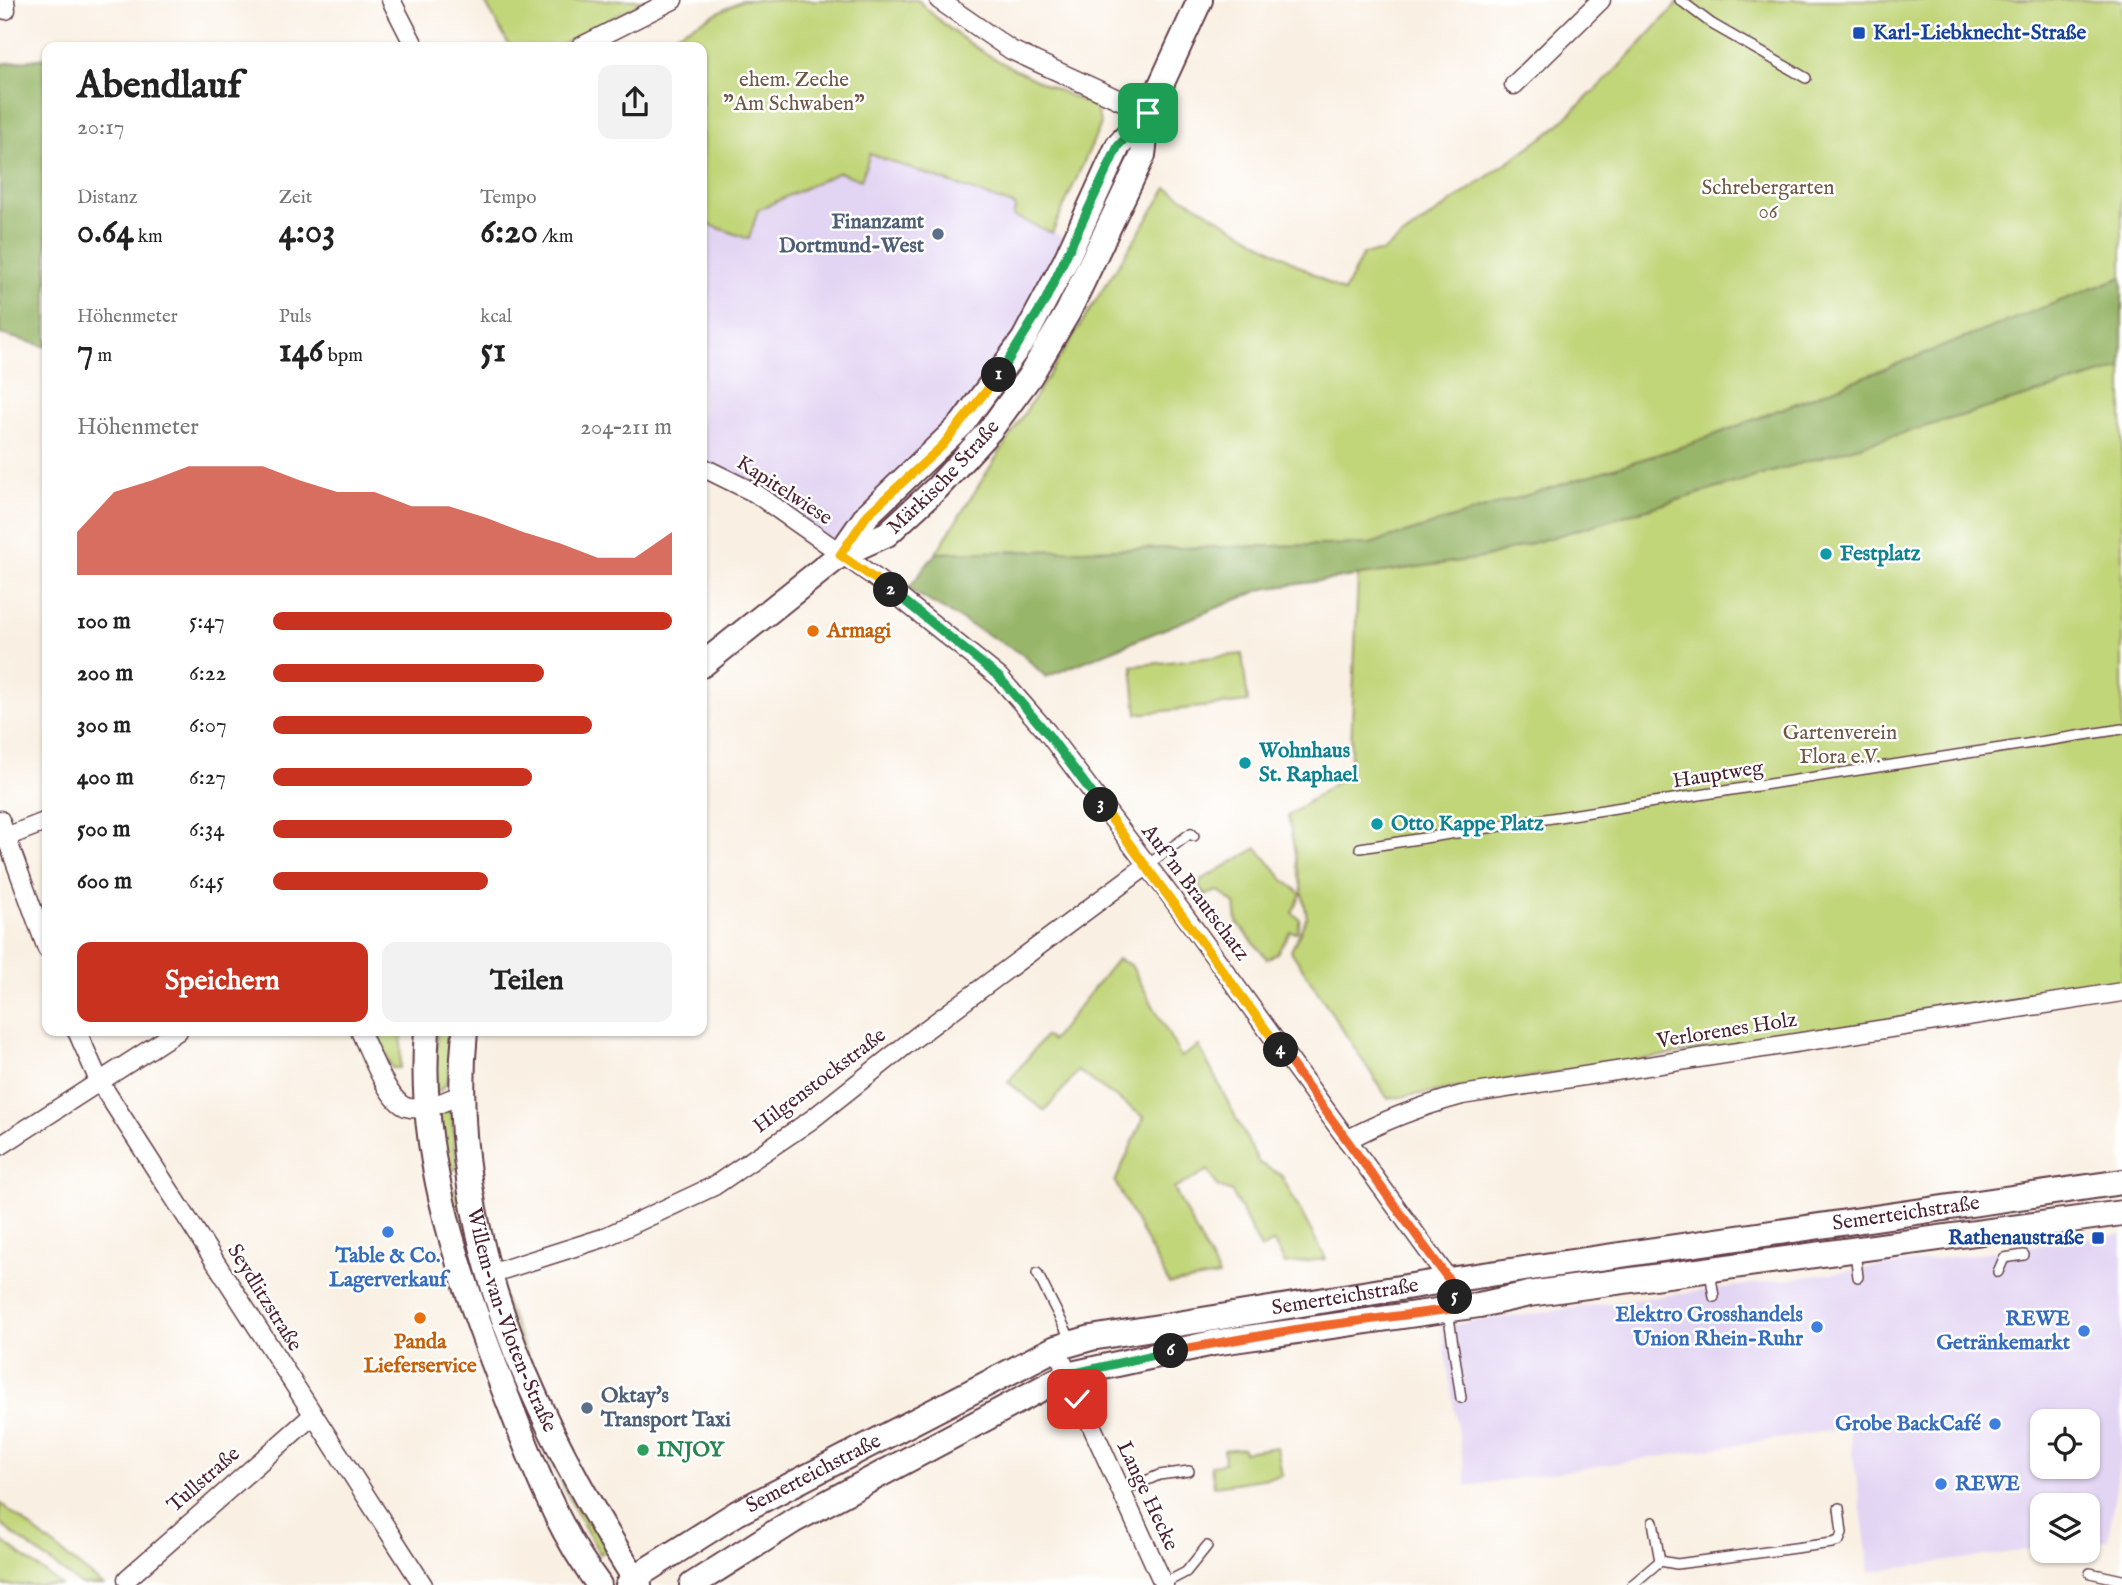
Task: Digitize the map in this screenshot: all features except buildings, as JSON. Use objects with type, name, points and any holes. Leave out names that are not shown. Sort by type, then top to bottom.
[{"type":"main road","name":"Märkische Straße","points":[[840,555],[887,534],[913,511],[990,430],[1030,376],[1068,312],[1143,155],[1148,113],[1200,0]]},
{"type":"main road","points":[[707,661],[840,555]]},
{"type":"main road","name":"Willem-van-Vloten-Straße","points":[[427,1036],[426,1108],[442,1196],[499,1377],[554,1508],[600,1585]]},
{"type":"main road","name":"Willem-van-Vloten-Straße","points":[[465,1036],[460,1095],[467,1180],[490,1274],[524,1373],[551,1434],[634,1583]]},
{"type":"main road","name":"Semerteichstraße","points":[[634,1583],[737,1513],[1064,1346],[1449,1280],[2122,1182]]},
{"type":"main road","name":"Semerteichstraße","points":[[692,1585],[804,1515],[1067,1375],[1213,1343],[1453,1308],[1529,1294],[2122,1213]]},
{"type":"main road","points":[[715,1585],[731,1559]]},
{"type":"street","points":[[391,0],[412,42]]},
{"type":"street","points":[[590,42],[673,0]]},
{"type":"street","points":[[939,0],[1011,50],[1148,113]]},
{"type":"street","points":[[1514,85],[1601,0]]},
{"type":"street","name":"Kapitelwiese","points":[[707,469],[755,493],[840,555]]},
{"type":"street","name":"Auf'm Brautschatz","points":[[840,555],[884,584],[999,677],[1047,733],[1449,1280],[1453,1308]]},
{"type":"street","points":[[42,822],[3,829],[42,935]]},
{"type":"street","name":"Hilgenstockstraße","points":[[490,1274],[603,1238],[714,1186],[811,1120],[916,1037],[1146,866]]},
{"type":"street","name":"Verlorenes Holz","points":[[1347,1140],[1376,1124],[1421,1106],[1462,1095],[2122,992]]},
{"type":"street","name":"Seydlitzstraße","points":[[79,1036],[99,1080],[312,1416],[348,1466],[423,1585]]},
{"type":"street","points":[[0,1146],[170,1036]]},
{"type":"street","points":[[362,1036],[391,1094],[405,1107],[426,1108],[460,1095]]},
{"type":"street","name":"Lange Hecke","points":[[1064,1346],[1067,1375],[1163,1584]]},
{"type":"street","name":"Tullstraße","points":[[127,1579],[312,1416]]},
{"type":"lane","points":[[1680,0],[1806,78]]},
{"type":"lane","name":"Hauptweg","points":[[1360,848],[2122,729]]},
{"type":"lane","points":[[1146,866],[1191,833],[1194,836]]},
{"type":"lane","points":[[1855,1249],[1858,1277]]},
{"type":"lane","points":[[1998,1272],[2004,1258],[2024,1255]]},
{"type":"lane","points":[[1709,1270],[1714,1297]]},
{"type":"lane","points":[[1037,1273],[1064,1346]]},
{"type":"lane","points":[[1453,1308],[1461,1398]]},
{"type":"lane","points":[[1120,1492],[1159,1475],[1189,1471]]},
{"type":"lane","points":[[1660,1561],[1677,1564],[1832,1544],[1839,1541],[1842,1533],[1839,1508]]},
{"type":"lane","points":[[1653,1522],[1660,1561]]},
{"type":"lane","points":[[1163,1584],[1186,1572],[1207,1546]]},
{"type":"lane","points":[[1632,1585],[1660,1561]]},
{"type":"lane","points":[[2090,1573],[2122,1580]]},
{"type":"shaded area","points":[[870,154],[1017,206],[1014,216],[1069,239],[994,370],[837,547],[707,464],[707,224],[749,239],[758,210]]},
{"type":"shaded area","points":[[2122,1234],[2122,1445],[2108,1540],[2100,1541],[2100,1493],[2030,1493],[2030,1550],[1870,1572],[1849,1428],[1467,1486],[1441,1326]]},
{"type":"green space","points":[[647,0],[565,42],[507,42],[485,2]]},
{"type":"green space","name":"ehem. Zeche \"Am Schwaben\"","points":[[742,0],[918,0],[957,35],[979,49],[1024,74],[1095,107],[1101,124],[1052,233],[1013,216],[1016,206],[870,154],[861,180],[839,172],[758,210],[749,239],[707,224],[707,42],[660,42]]},
{"type":"green space","name":"Schrebergarten 06","points":[[1681,0],[2122,0],[2122,277],[1691,444],[1370,544],[936,553],[1167,188],[1344,292],[1363,254],[1381,252],[1553,130],[1613,73]]},
{"type":"green space","points":[[42,59],[42,346],[0,334],[0,64]]},
{"type":"green space","points":[[2122,277],[2122,368],[1482,558],[1263,589],[1046,677],[1023,655],[908,589],[936,553],[1370,544],[1691,444]]},
{"type":"green space","name":"Gartenverein Flora e.V.","points":[[2122,368],[2122,984],[1388,1099],[1291,951],[1307,917],[1288,816],[1350,773],[1358,575],[1482,558]]},
{"type":"green space","points":[[1242,654],[1248,702],[1137,714],[1132,666]]},
{"type":"green space","points":[[1257,848],[1284,880],[1301,894],[1292,913],[1300,919],[1297,932],[1290,932],[1277,953],[1267,959],[1237,922],[1235,904],[1219,891],[1204,895],[1198,882]]},
{"type":"green space","points":[[1117,959],[1131,965],[1181,1057],[1199,1046],[1259,1163],[1281,1175],[1326,1259],[1285,1264],[1274,1242],[1261,1249],[1232,1192],[1218,1187],[1208,1170],[1174,1189],[1219,1276],[1169,1284],[1115,1182],[1144,1117],[1078,1071],[1045,1111],[1008,1082],[1045,1036],[1052,1041]]},
{"type":"green space","points":[[378,1036],[402,1036],[400,1068],[392,1068]]},
{"type":"green space","points":[[437,1036],[448,1036],[449,1074],[442,1089],[435,1093]]},
{"type":"green space","points":[[451,1108],[457,1169],[446,1171],[436,1115]]},
{"type":"green space","points":[[460,1189],[606,1550],[600,1554],[553,1466],[513,1377],[479,1286],[450,1191]]},
{"type":"green space","points":[[1277,1447],[1282,1476],[1214,1486],[1211,1465],[1225,1463],[1224,1450],[1243,1448],[1244,1452]]},
{"type":"green space","points":[[0,1503],[103,1585],[81,1585],[0,1524]]},
{"type":"green space","points":[[0,1539],[61,1585],[0,1585]]},
{"type":"place","name":"Karl-Liebknecht-Straße","points":[[1859,33]]},
{"type":"place","name":"Finanzamt Dortmund-West","points":[[938,234]]},
{"type":"place","name":"Festplatz","points":[[1826,554]]},
{"type":"place","name":"Armagi","points":[[813,631]]},
{"type":"place","name":"Wohnhaus St. Raphael","points":[[1245,763]]},
{"type":"place","name":"Otto Kappe Platz","points":[[1377,824]]},
{"type":"place","name":"Table & Co. Lagerverkauf","points":[[388,1232]]},
{"type":"place","name":"Rathenaustraße","points":[[2098,1238]]},
{"type":"place","name":"Panda Lieferservice","points":[[420,1318]]},
{"type":"place","name":"Elektro Grosshandels Union Rhein-Ruhr","points":[[1817,1327]]},
{"type":"place","name":"REWE Getränkemarkt","points":[[2084,1331]]},
{"type":"place","name":"Oktay's Transport Taxi","points":[[587,1408]]},
{"type":"place","name":"Grobe BackCafé","points":[[1995,1424]]},
{"type":"place","name":"INJOY","points":[[643,1450]]},
{"type":"place","name":"REWE","points":[[1941,1484]]},
{"type":"route","points":[[1077,1399],[1067,1375],[1123,1360],[1288,1330],[1459,1308],[1449,1280],[1169,894],[1047,733],[999,677],[970,652],[873,576],[840,555],[868,514],[942,446],[981,402],[1024,339],[1045,301],[1118,146],[1148,113]]}]
